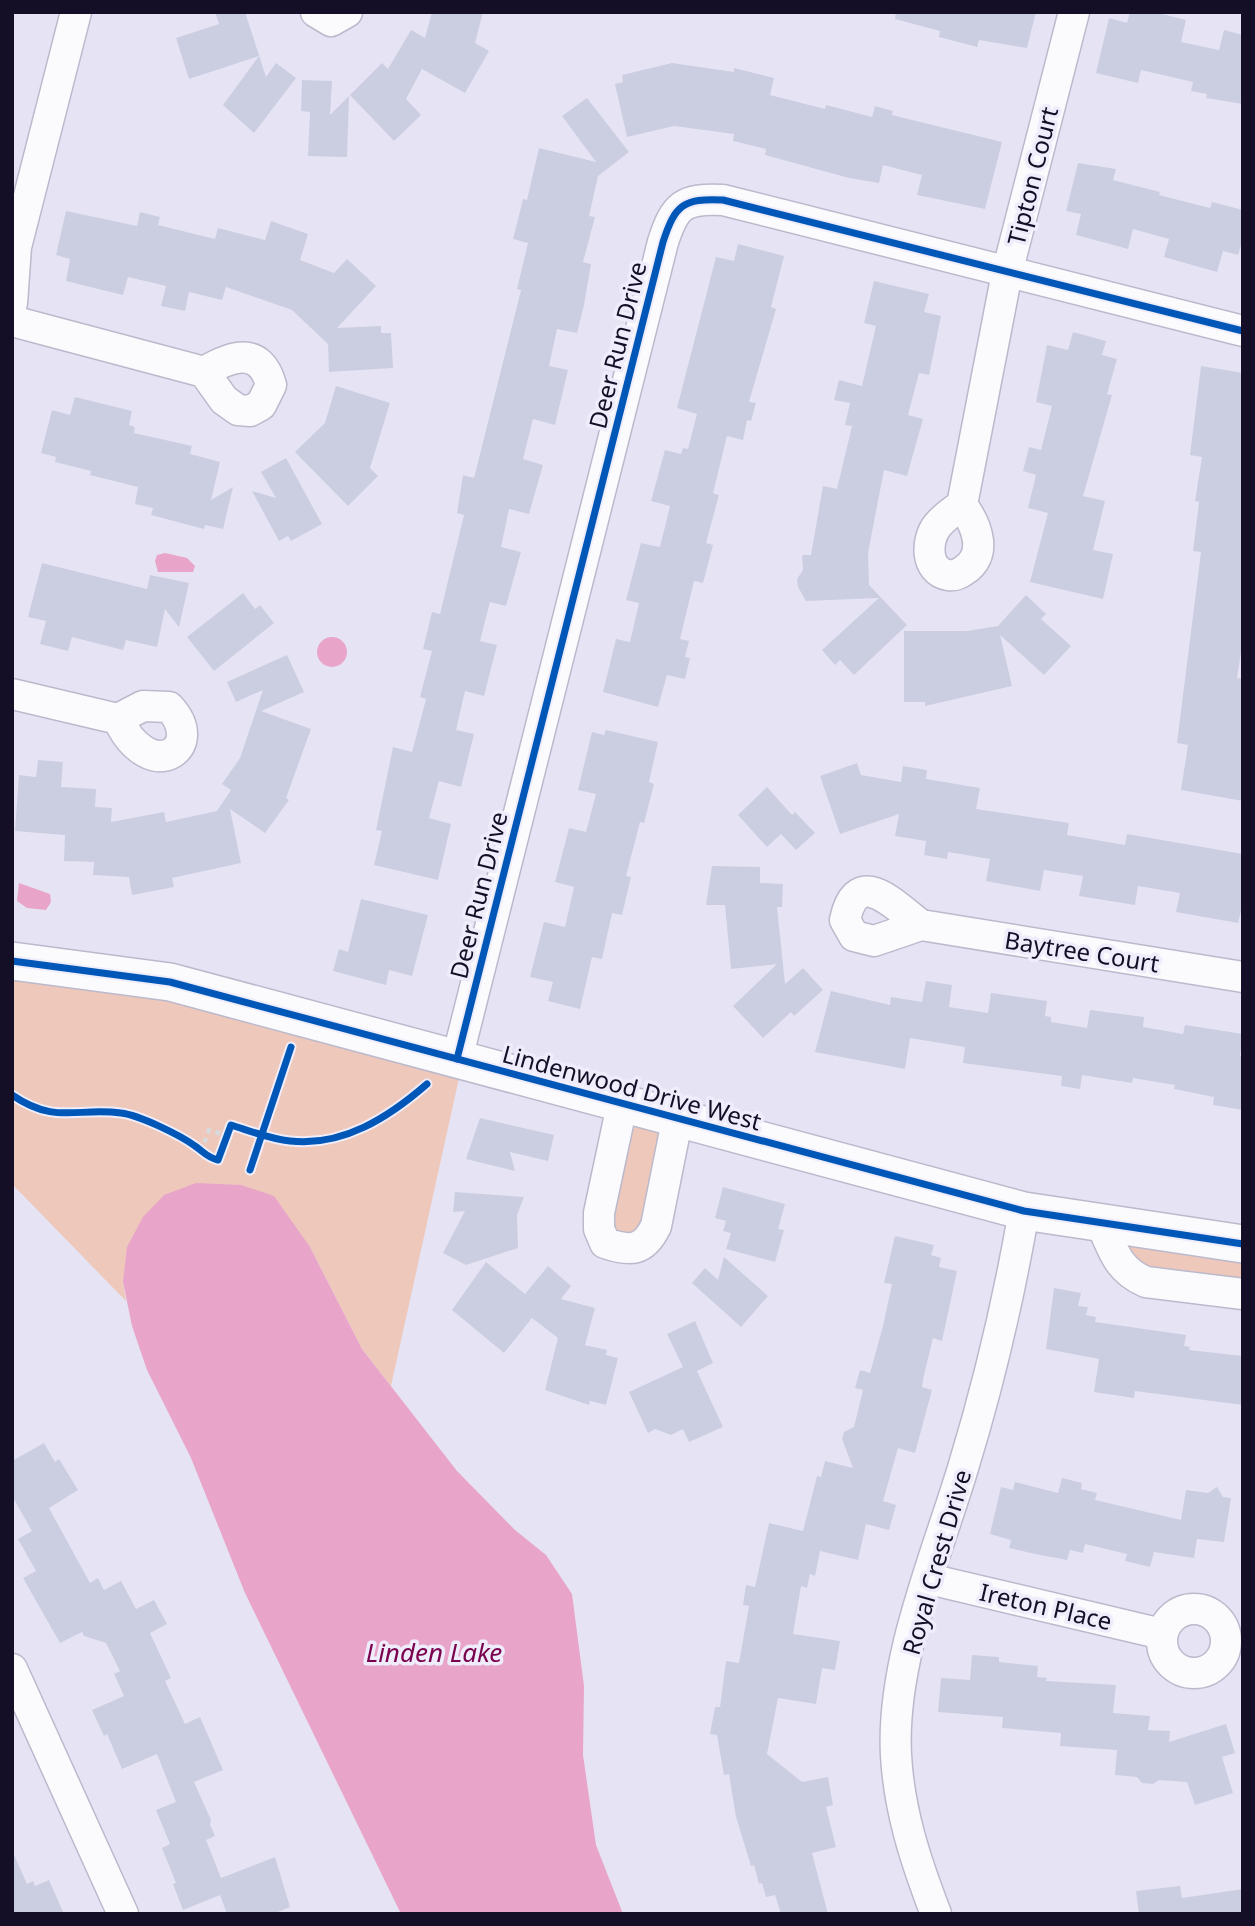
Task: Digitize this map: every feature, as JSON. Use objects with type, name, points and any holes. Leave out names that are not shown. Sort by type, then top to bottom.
[{"type":"street","points":[[12,303],[16,247],[76,12]]},
{"type":"street","points":[[316,12],[331,21],[347,12]]},
{"type":"street","name":"Tipton Court","points":[[962,505],[1007,273],[1074,12]]},
{"type":"street","name":"Deer Run Drive","points":[[457,1059],[672,215],[699,199],[723,200],[1243,331]]},
{"type":"street","points":[[12,321],[204,372]]},
{"type":"street","points":[[12,694],[118,719]]},
{"type":"street","name":"Baytree Court","points":[[921,925],[1243,977]]},
{"type":"street","name":"Lindenwood Drive West","points":[[12,961],[170,982],[677,1121],[1024,1211],[1102,1225],[1243,1244]]},
{"type":"street","points":[[622,1105],[599,1213],[599,1229],[605,1243],[619,1248],[635,1248],[649,1241],[656,1226],[677,1121]]},
{"type":"street","name":"Royal Crest Drive","points":[[936,1914],[911,1845],[900,1796],[896,1753],[899,1694],[912,1636],[989,1383],[1024,1211]]},
{"type":"street","points":[[1102,1225],[1117,1261],[1131,1276],[1153,1283],[1243,1294]]},
{"type":"street","name":"Ireton Place","points":[[929,1579],[1162,1634]]},
{"type":"street","points":[[12,1669],[123,1914]]},
{"type":"path","points":[[250,1170],[291,1047]]},
{"type":"path","points":[[12,1094],[23,1102],[57,1114],[122,1113],[139,1118],[201,1152],[207,1158],[218,1160],[231,1125],[290,1141],[346,1135],[371,1125],[402,1106],[427,1084]]},
{"type":"path","points":[[201,1152],[209,1130],[229,1136]]},
{"type":"shaded area","points":[[12,961],[463,1060],[391,1386],[362,1349],[310,1247],[123,1282],[126,1301],[12,1184]]},
{"type":"shaded area","points":[[622,1105],[677,1121],[656,1226],[619,1248],[599,1213]]},
{"type":"shaded area","points":[[1102,1225],[1243,1244],[1243,1294],[1161,1284]]},
{"type":"water","points":[[165,553],[187,558],[195,566],[193,572],[158,572],[155,561],[157,555]]},
{"type":"water","points":[[332,637],[343,641],[347,652],[343,663],[332,667],[321,663],[317,652],[321,641]]},
{"type":"water","points":[[19,883],[50,894],[51,902],[46,910],[27,908],[17,901]]},
{"type":"water","name":"Linden Lake","points":[[196,1183],[241,1185],[274,1196],[310,1247],[362,1349],[457,1471],[515,1530],[546,1555],[572,1594],[584,1686],[583,1755],[596,1845],[623,1914],[401,1914],[245,1593],[191,1458],[147,1370],[132,1326],[123,1282],[127,1247],[143,1217],[164,1195]]},
{"type":"building","points":[[215,12],[245,12],[266,77],[276,63],[296,78],[254,133],[223,105],[259,56],[189,79],[176,38],[219,24]]},
{"type":"building","points":[[432,12],[483,12],[475,43],[489,51],[465,93],[422,69],[406,99],[421,115],[394,141],[350,95],[382,63],[388,69],[411,30],[425,38]]},
{"type":"building","points":[[896,12],[1036,12],[1027,48],[979,40],[977,47],[939,37],[940,31],[895,19]]},
{"type":"building","points":[[1130,12],[1154,12],[1186,20],[1181,42],[1219,50],[1224,30],[1243,35],[1243,104],[1206,98],[1207,94],[1191,91],[1193,82],[1141,70],[1138,83],[1096,73],[1109,18],[1127,23]]},
{"type":"building","points":[[672,63],[734,72],[734,68],[774,78],[770,95],[872,117],[875,106],[893,111],[892,115],[1002,142],[985,209],[917,195],[922,175],[883,165],[879,183],[849,178],[765,155],[766,149],[733,141],[734,134],[674,126],[627,137],[615,84],[623,82],[622,75]]},
{"type":"building","points":[[302,80],[332,81],[330,115],[349,96],[347,157],[308,156],[310,112],[301,111]]},
{"type":"building","points":[[587,98],[629,152],[598,176],[589,216],[595,217],[583,262],[591,264],[577,333],[557,329],[549,366],[568,370],[555,425],[533,419],[523,459],[543,465],[529,514],[509,509],[501,547],[521,552],[506,606],[490,602],[480,641],[497,645],[484,696],[465,691],[456,730],[474,734],[461,787],[439,781],[429,818],[451,824],[438,880],[374,865],[382,831],[376,830],[393,747],[412,752],[426,699],[420,697],[432,651],[423,649],[432,612],[440,614],[464,515],[457,513],[463,475],[474,478],[521,290],[517,289],[528,243],[513,239],[523,199],[527,200],[539,148],[596,162],[562,116]]},
{"type":"building","points":[[1078,163],[1116,169],[1113,180],[1160,192],[1159,195],[1210,208],[1212,202],[1243,210],[1243,239],[1238,255],[1223,251],[1217,272],[1164,257],[1169,239],[1133,229],[1128,249],[1076,235],[1081,214],[1066,211]]},
{"type":"building","points":[[66,211],[137,226],[140,212],[160,217],[158,225],[215,239],[218,228],[265,240],[271,221],[308,234],[300,260],[334,273],[347,259],[376,286],[337,328],[381,326],[381,333],[391,333],[393,368],[329,372],[328,344],[292,310],[226,287],[222,300],[189,292],[185,311],[161,306],[166,286],[128,277],[123,295],[66,281],[70,259],[56,255]]},
{"type":"building","points":[[738,244],[784,256],[771,307],[776,309],[749,402],[756,403],[751,421],[747,420],[743,440],[727,436],[713,493],[719,495],[706,543],[713,545],[703,583],[694,581],[680,639],[689,641],[685,657],[690,658],[685,679],[667,675],[658,707],[603,692],[616,639],[630,642],[639,603],[626,600],[641,543],[660,547],[670,506],[651,501],[665,450],[681,454],[683,448],[688,449],[697,414],[677,408],[716,257],[734,261]]},
{"type":"building","points":[[874,281],[929,294],[924,312],[941,316],[929,375],[919,373],[908,415],[923,419],[907,476],[884,470],[868,553],[869,585],[907,625],[854,675],[840,660],[835,665],[822,650],[879,598],[806,601],[798,587],[797,579],[803,570],[802,555],[811,555],[823,486],[837,489],[852,426],[845,425],[850,403],[834,400],[839,380],[862,386],[876,326],[864,323]]},
{"type":"building","points":[[1073,332],[1106,341],[1102,355],[1117,359],[1107,394],[1112,395],[1083,496],[1105,501],[1093,550],[1113,554],[1103,599],[1030,582],[1048,513],[1028,508],[1036,475],[1023,471],[1029,447],[1041,450],[1052,406],[1036,402],[1047,345],[1068,350]]},
{"type":"building","points":[[1201,366],[1243,373],[1243,640],[1237,678],[1243,679],[1243,801],[1181,790],[1188,745],[1177,743],[1201,552],[1193,551],[1199,502],[1195,501],[1202,457],[1190,455]]},
{"type":"building","points":[[336,386],[390,403],[370,468],[378,476],[348,506],[295,452],[325,423]]},
{"type":"building","points":[[75,397],[132,411],[129,425],[135,427],[134,433],[192,446],[190,454],[220,462],[211,500],[233,487],[223,529],[205,525],[204,529],[151,515],[153,508],[135,504],[138,487],[90,475],[91,471],[55,462],[56,457],[41,453],[52,410],[70,415]]},
{"type":"building","points":[[286,458],[322,524],[291,541],[288,536],[279,541],[252,491],[276,498],[261,472]]},
{"type":"building","points":[[42,563],[147,589],[150,575],[189,583],[179,627],[165,609],[157,647],[126,640],[123,650],[72,637],[68,651],[40,644],[46,621],[28,617]]},
{"type":"building","points":[[243,593],[255,609],[260,605],[274,623],[214,671],[187,637]]},
{"type":"building","points":[[1026,595],[1046,614],[1041,619],[1071,646],[1044,675],[1000,635],[1012,686],[925,706],[925,702],[904,702],[904,631],[967,631],[998,626]]},
{"type":"building","points":[[287,655],[304,692],[261,711],[311,729],[286,798],[289,800],[265,833],[230,809],[241,863],[172,878],[174,887],[132,895],[129,877],[93,875],[94,862],[64,861],[65,835],[15,831],[19,775],[36,777],[38,760],[63,762],[61,787],[96,789],[95,807],[112,808],[111,822],[164,812],[166,822],[217,811],[231,790],[222,784],[240,758],[263,690],[236,702],[227,682]]},
{"type":"building","points":[[606,730],[658,742],[649,782],[654,784],[644,823],[640,822],[626,876],[631,877],[622,915],[612,913],[602,959],[592,957],[580,1009],[548,1001],[553,982],[530,977],[544,922],[565,927],[574,887],[555,882],[569,828],[586,832],[596,794],[578,790],[592,732],[604,735]]},
{"type":"building","points":[[857,763],[861,775],[901,782],[903,766],[927,770],[926,779],[980,788],[976,809],[1069,823],[1067,835],[1125,845],[1127,834],[1243,854],[1243,903],[1238,923],[1176,912],[1180,893],[1138,886],[1135,905],[1079,896],[1083,876],[1044,870],[1040,891],[986,881],[990,859],[948,852],[947,859],[924,855],[926,841],[895,836],[899,814],[840,834],[820,776]]},
{"type":"building","points":[[767,787],[792,815],[795,812],[815,833],[796,850],[781,834],[767,847],[738,815]]},
{"type":"building","points":[[712,866],[760,867],[760,883],[783,884],[782,907],[777,907],[785,984],[803,968],[823,990],[794,1016],[791,1012],[763,1038],[733,1006],[777,964],[731,969],[725,905],[706,905]]},
{"type":"building","points":[[361,899],[428,915],[412,976],[389,970],[386,985],[333,971],[339,949],[348,952]]},
{"type":"building","points":[[926,981],[952,985],[949,1007],[988,1013],[991,993],[1047,1001],[1045,1016],[1051,1017],[1051,1022],[1087,1028],[1090,1010],[1144,1017],[1143,1027],[1183,1034],[1185,1025],[1243,1034],[1240,1056],[1243,1056],[1243,1110],[1213,1105],[1214,1097],[1174,1089],[1175,1085],[1133,1078],[1132,1083],[1082,1075],[1080,1089],[1061,1086],[1062,1076],[963,1063],[965,1047],[910,1038],[905,1069],[815,1052],[831,991],[890,1005],[891,997],[922,1002]]},
{"type":"building","points":[[480,1118],[554,1135],[548,1161],[510,1152],[515,1171],[466,1159]]},
{"type":"building","points":[[723,1187],[785,1204],[778,1229],[784,1230],[775,1262],[726,1249],[731,1233],[723,1231],[726,1221],[715,1218]]},
{"type":"building","points":[[455,1192],[524,1197],[517,1215],[518,1248],[466,1265],[443,1253],[465,1211],[453,1212]]},
{"type":"building","points":[[895,1236],[934,1245],[931,1255],[941,1258],[939,1267],[957,1271],[942,1341],[933,1338],[924,1375],[922,1387],[932,1390],[915,1453],[898,1448],[883,1501],[896,1505],[889,1530],[866,1524],[858,1560],[820,1551],[815,1576],[810,1574],[807,1588],[801,1586],[793,1634],[840,1641],[835,1670],[822,1668],[816,1704],[778,1698],[767,1754],[802,1782],[828,1777],[833,1805],[826,1807],[836,1847],[812,1853],[828,1914],[781,1914],[775,1895],[766,1897],[754,1865],[751,1866],[736,1817],[729,1774],[724,1775],[717,1735],[710,1734],[715,1707],[720,1707],[726,1661],[739,1663],[749,1606],[743,1605],[746,1585],[755,1587],[769,1523],[803,1531],[817,1476],[821,1477],[825,1461],[853,1468],[842,1439],[844,1432],[854,1427],[863,1390],[855,1388],[860,1370],[870,1373],[883,1326],[892,1284],[884,1283]]},
{"type":"building","points":[[724,1257],[768,1296],[741,1327],[692,1283],[705,1268],[718,1280]]},
{"type":"building","points":[[486,1262],[525,1294],[548,1266],[571,1286],[561,1299],[595,1308],[585,1345],[607,1350],[606,1355],[618,1358],[606,1405],[590,1401],[589,1405],[545,1390],[558,1338],[532,1318],[504,1353],[452,1310]]},
{"type":"building","points":[[1054,1288],[1081,1293],[1078,1306],[1088,1307],[1086,1315],[1096,1317],[1095,1322],[1186,1335],[1184,1346],[1190,1347],[1189,1350],[1243,1356],[1243,1405],[1135,1391],[1134,1398],[1094,1392],[1099,1359],[1046,1349]]},
{"type":"building","points":[[695,1321],[713,1363],[697,1371],[723,1427],[689,1442],[683,1429],[671,1435],[655,1429],[648,1433],[629,1392],[683,1367],[667,1334]]},
{"type":"building","points":[[44,1443],[55,1462],[59,1459],[78,1490],[49,1508],[90,1583],[98,1578],[104,1590],[121,1581],[136,1609],[154,1600],[167,1624],[150,1633],[171,1678],[165,1681],[185,1724],[200,1717],[223,1770],[194,1782],[211,1820],[215,1836],[206,1840],[221,1878],[275,1857],[290,1907],[273,1914],[227,1914],[220,1895],[183,1910],[162,1848],[170,1844],[156,1810],[176,1802],[157,1754],[122,1769],[107,1734],[104,1736],[92,1710],[124,1696],[114,1674],[120,1671],[106,1643],[84,1636],[82,1632],[60,1643],[23,1578],[36,1571],[18,1539],[32,1531],[12,1496],[12,1461]]},
{"type":"building","points":[[1062,1478],[1082,1483],[1081,1489],[1097,1493],[1095,1500],[1181,1520],[1186,1490],[1208,1493],[1217,1487],[1223,1497],[1231,1498],[1224,1542],[1197,1539],[1194,1558],[1154,1552],[1150,1567],[1125,1561],[1127,1554],[1085,1544],[1083,1553],[1070,1550],[1067,1560],[1035,1554],[1009,1548],[1011,1540],[990,1534],[1001,1487],[1013,1490],[1015,1482],[1058,1493]]},
{"type":"building","points":[[972,1655],[999,1657],[999,1662],[1038,1666],[1037,1677],[1047,1678],[1046,1681],[1116,1685],[1113,1713],[1150,1716],[1148,1730],[1170,1731],[1169,1742],[1226,1724],[1235,1753],[1222,1757],[1233,1793],[1195,1805],[1187,1782],[1159,1780],[1153,1784],[1142,1783],[1137,1777],[1115,1775],[1117,1750],[1060,1746],[1061,1733],[1002,1728],[1003,1717],[938,1712],[941,1678],[970,1680]]},
{"type":"building","points":[[12,1850],[27,1884],[33,1881],[35,1886],[49,1880],[64,1914],[12,1914]]},
{"type":"building","points":[[1180,1886],[1182,1898],[1243,1889],[1243,1914],[1139,1914],[1136,1891]]},
{"type":"cycle path","points":[[457,1059],[663,242],[672,220],[683,206],[698,201],[723,200],[1243,331]]},
{"type":"cycle path","points":[[12,961],[170,982],[1024,1211],[1243,1244]]},
{"type":"cycle path","points":[[250,1170],[291,1047]]},
{"type":"cycle path","points":[[12,1095],[41,1110],[121,1113],[138,1117],[180,1136],[218,1160],[231,1125],[283,1140],[310,1142],[328,1139],[347,1134],[381,1118],[427,1084]]}]
